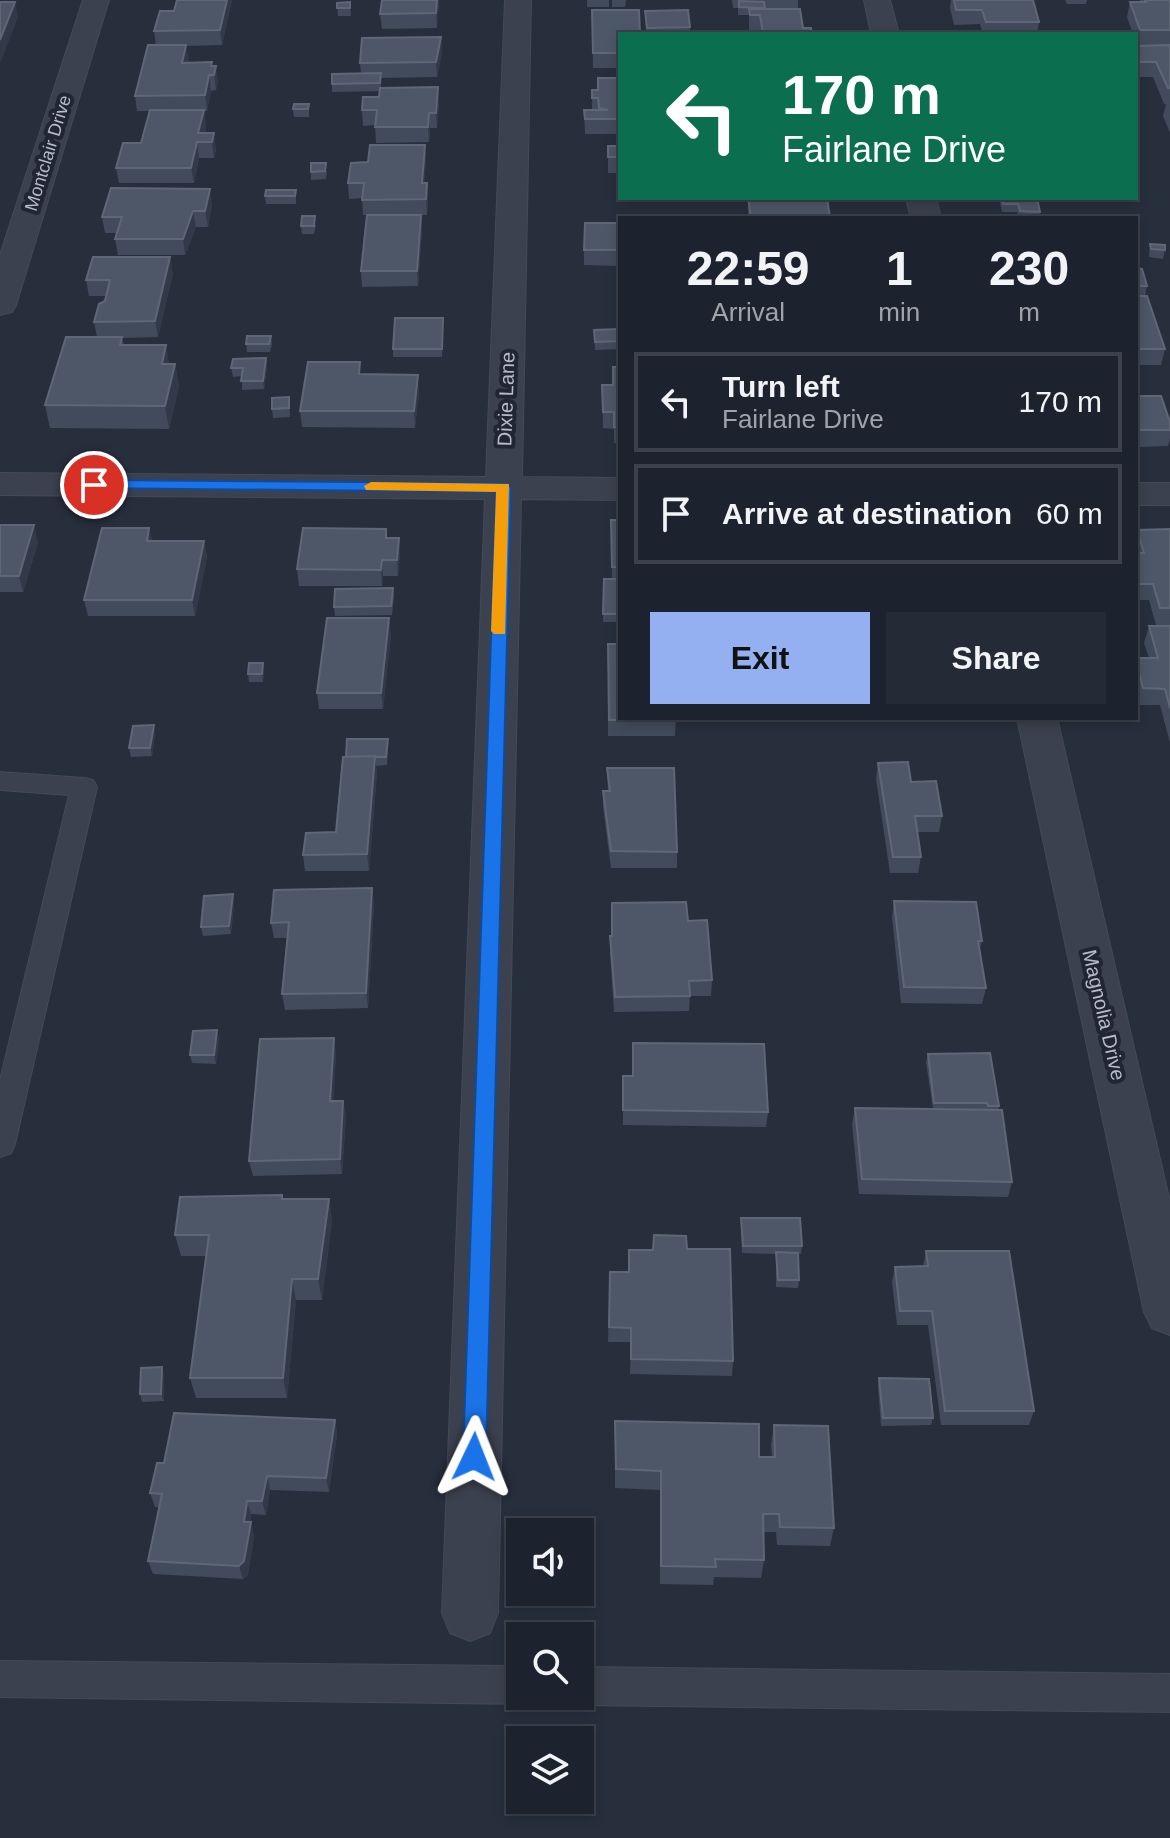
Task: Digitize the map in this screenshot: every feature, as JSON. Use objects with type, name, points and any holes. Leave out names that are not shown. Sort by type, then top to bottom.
[{"type":"street","name":"Montclair Drive","points":[[0,305],[96,0]]},
{"type":"street","name":"Dixie Lane","points":[[470,1613],[518,0]]},
{"type":"street","points":[[877,0],[885,32]]},
{"type":"street","points":[[0,484],[618,489]]},
{"type":"street","points":[[1138,494],[1170,494]]},
{"type":"street","name":"Magnolia Drive","points":[[1037,720],[1170,1312]]},
{"type":"lane","points":[[0,781],[84,787],[0,1144]]},
{"type":"lane","points":[[0,1679],[506,1685]]},
{"type":"lane","points":[[594,1686],[1170,1693]]},
{"type":"building","points":[[177,0],[227,0],[220,30],[154,31],[160,11],[174,11]]},
{"type":"building","points":[[382,0],[437,0],[436,13],[380,14]]},
{"type":"building","points":[[954,0],[1033,0],[1039,22],[986,22],[982,10],[956,10]]},
{"type":"building","points":[[1170,0],[1170,30],[1140,30],[1130,2]]},
{"type":"building","points":[[739,1],[764,2],[765,8],[739,7]]},
{"type":"building","points":[[0,2],[15,2],[0,40]]},
{"type":"building","points":[[350,2],[350,8],[337,8],[337,3]]},
{"type":"building","points":[[749,9],[800,9],[803,28],[811,28],[812,32],[763,32],[760,15],[750,15]]},
{"type":"building","points":[[592,10],[639,10],[640,32],[618,32],[618,53],[593,53]]},
{"type":"building","points":[[688,10],[690,27],[647,28],[645,11]]},
{"type":"building","points":[[441,37],[436,62],[360,63],[362,38]]},
{"type":"building","points":[[148,45],[186,45],[182,63],[212,62],[211,66],[216,66],[214,75],[209,75],[205,95],[135,96]]},
{"type":"building","points":[[1170,45],[1170,88],[1156,62],[1138,62],[1138,46]]},
{"type":"building","points":[[381,73],[380,83],[332,84],[332,74]]},
{"type":"building","points":[[598,78],[618,78],[618,119],[585,119],[584,110],[608,110],[599,108],[598,98],[592,98],[592,90],[598,90]]},
{"type":"building","points":[[438,87],[436,113],[429,113],[428,127],[375,127],[377,110],[362,110],[363,97],[379,97],[380,88]]},
{"type":"building","points":[[294,104],[309,104],[308,109],[293,109]]},
{"type":"building","points":[[150,110],[204,110],[198,133],[214,133],[212,142],[197,142],[191,168],[116,168],[123,143],[141,143]]},
{"type":"building","points":[[370,145],[425,145],[422,183],[427,183],[426,199],[362,200],[364,183],[348,183],[351,163],[368,162]]},
{"type":"building","points":[[608,146],[618,146],[618,157],[608,157]]},
{"type":"building","points":[[311,163],[326,163],[325,171],[311,172]]},
{"type":"building","points":[[111,188],[210,189],[205,211],[193,211],[183,239],[115,239],[122,217],[102,217]]},
{"type":"building","points":[[266,190],[296,190],[295,196],[265,196]]},
{"type":"building","points":[[748,200],[827,200],[830,216],[751,216]]},
{"type":"building","points":[[1002,200],[1037,200],[1040,212],[1020,211],[1018,204],[1003,204]]},
{"type":"building","points":[[367,215],[421,215],[417,271],[361,271]]},
{"type":"building","points":[[302,216],[315,216],[314,226],[301,226]]},
{"type":"building","points":[[585,223],[618,223],[618,250],[584,250]]},
{"type":"building","points":[[1150,244],[1165,245],[1165,250],[1151,249]]},
{"type":"building","points":[[93,257],[170,257],[155,321],[94,322],[99,304],[105,301],[110,280],[86,280]]},
{"type":"building","points":[[1138,268],[1142,269],[1147,286],[1138,286]]},
{"type":"building","points":[[1138,296],[1147,296],[1165,349],[1138,349]]},
{"type":"building","points":[[395,318],[443,318],[442,349],[393,349]]},
{"type":"building","points":[[618,329],[618,341],[595,342],[594,330]]},
{"type":"building","points":[[247,336],[271,336],[269,344],[246,344]]},
{"type":"building","points":[[66,337],[122,337],[120,345],[166,345],[162,364],[175,364],[165,406],[45,405]]},
{"type":"building","points":[[266,358],[263,381],[241,381],[243,368],[231,368],[233,359]]},
{"type":"building","points":[[308,362],[360,362],[359,374],[418,375],[414,411],[300,411]]},
{"type":"building","points":[[613,367],[618,367],[618,427],[614,427],[614,412],[603,412],[602,385],[613,385]]},
{"type":"building","points":[[1138,396],[1161,396],[1170,430],[1138,430]]},
{"type":"building","points":[[289,397],[289,408],[272,409],[272,398]]},
{"type":"building","points":[[611,520],[618,520],[618,567],[612,567]]},
{"type":"building","points":[[0,525],[34,525],[19,576],[0,576]]},
{"type":"building","points":[[102,528],[149,528],[147,541],[204,541],[192,600],[84,600]]},
{"type":"building","points":[[303,528],[386,529],[386,538],[399,538],[397,560],[382,560],[381,570],[297,569]]},
{"type":"building","points":[[1170,529],[1170,608],[1160,608],[1153,584],[1138,584],[1138,553],[1144,553],[1138,530]]},
{"type":"building","points":[[604,579],[618,579],[618,614],[603,614]]},
{"type":"building","points":[[393,588],[391,606],[334,607],[335,589]]},
{"type":"building","points":[[327,618],[389,618],[381,693],[317,693]]},
{"type":"building","points":[[1149,626],[1170,626],[1170,708],[1165,689],[1143,688],[1138,669],[1138,658],[1158,658]]},
{"type":"building","points":[[608,644],[618,644],[618,720],[609,720]]},
{"type":"building","points":[[249,663],[263,663],[262,674],[248,674]]},
{"type":"building","points":[[154,725],[150,748],[129,748],[133,726]]},
{"type":"building","points":[[347,739],[388,739],[386,757],[346,757]]},
{"type":"building","points":[[375,756],[367,854],[303,855],[306,833],[336,832],[343,757]]},
{"type":"building","points":[[908,762],[911,782],[936,781],[942,816],[915,816],[921,857],[893,857],[878,763]]},
{"type":"building","points":[[607,768],[674,768],[677,852],[611,851],[603,791],[610,791]]},
{"type":"building","points":[[372,888],[366,993],[282,994],[289,922],[271,923],[274,890]]},
{"type":"building","points":[[233,894],[229,926],[201,927],[204,896]]},
{"type":"building","points":[[894,901],[976,902],[982,941],[978,941],[986,988],[904,987]]},
{"type":"building","points":[[686,902],[688,921],[707,920],[712,980],[689,981],[690,996],[615,997],[610,936],[612,903]]},
{"type":"building","points":[[217,1030],[214,1055],[190,1055],[193,1031]]},
{"type":"building","points":[[334,1038],[330,1101],[343,1101],[340,1159],[249,1161],[260,1039]]},
{"type":"building","points":[[633,1043],[764,1044],[768,1112],[623,1110],[623,1076],[633,1076]]},
{"type":"building","points":[[990,1053],[999,1106],[988,1106],[987,1103],[934,1103],[928,1054]]},
{"type":"building","points":[[855,1108],[1002,1110],[1012,1182],[862,1179]]},
{"type":"building","points":[[282,1195],[282,1199],[329,1199],[318,1279],[292,1279],[283,1378],[190,1378],[209,1235],[175,1235],[180,1197]]},
{"type":"building","points":[[741,1218],[800,1218],[802,1246],[743,1246]]},
{"type":"building","points":[[654,1235],[686,1236],[687,1249],[730,1249],[733,1361],[631,1359],[631,1328],[609,1327],[610,1272],[629,1272],[629,1250],[653,1250]]},
{"type":"building","points":[[926,1251],[1009,1251],[1034,1411],[945,1411],[932,1311],[900,1311],[895,1267],[928,1266]]},
{"type":"building","points":[[776,1252],[798,1253],[799,1280],[778,1280]]},
{"type":"building","points":[[162,1367],[161,1394],[140,1394],[141,1368]]},
{"type":"building","points":[[879,1378],[929,1379],[933,1418],[883,1418]]},
{"type":"building","points":[[174,1413],[335,1420],[326,1478],[267,1476],[262,1501],[247,1501],[244,1522],[251,1522],[244,1561],[239,1566],[148,1561],[162,1494],[150,1493],[157,1463],[164,1463]]},
{"type":"building","points":[[615,1421],[759,1424],[759,1457],[775,1457],[774,1425],[828,1426],[834,1528],[780,1527],[779,1514],[763,1514],[764,1560],[715,1559],[716,1567],[661,1566],[661,1471],[616,1469]]},
{"type":"slow traffic","points":[[371,486],[504,487],[499,631]]},
{"type":"route","points":[[94,485],[504,487],[474,1457]]}]
